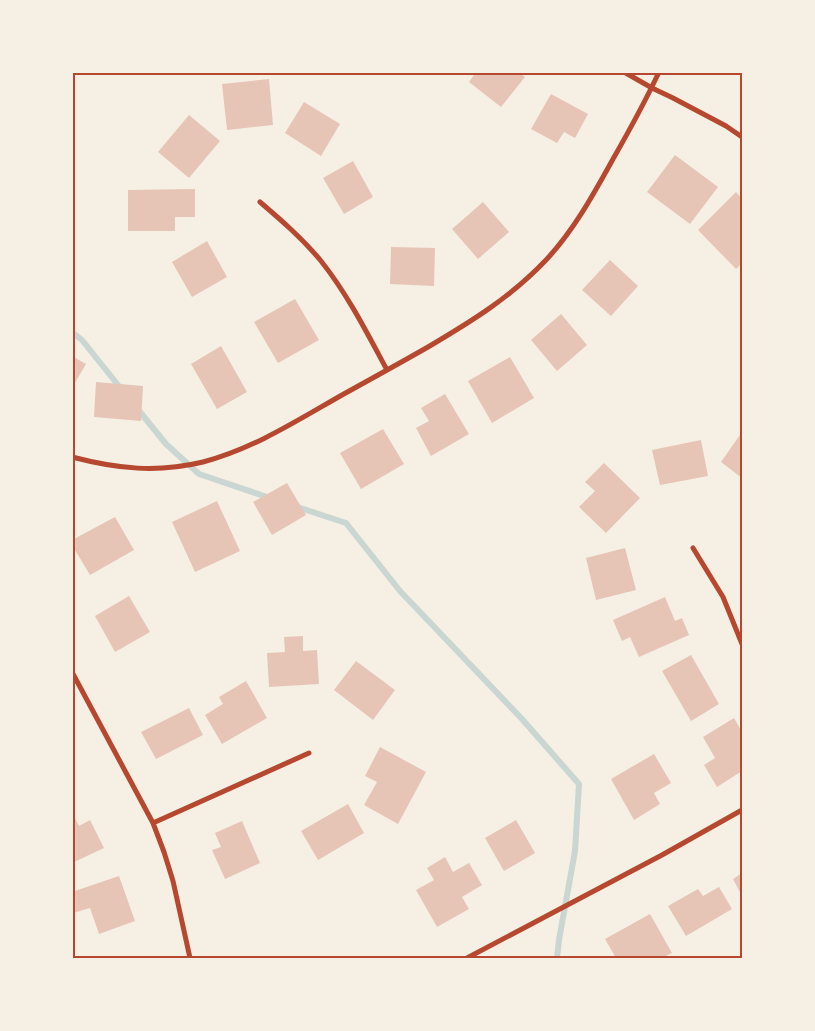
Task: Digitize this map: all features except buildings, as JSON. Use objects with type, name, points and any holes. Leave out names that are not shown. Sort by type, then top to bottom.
[{"type":"street","points":[[624,72],[742,137]]},
{"type":"street","points":[[72,457],[93,463],[131,469],[158,469],[203,462],[226,455],[260,441],[454,332],[490,309],[520,286],[546,260],[568,233],[592,197],[659,72]]},
{"type":"street","points":[[260,202],[289,227],[320,260],[343,290],[387,370]]},
{"type":"street","points":[[693,548],[723,597],[742,644]]},
{"type":"street","points":[[72,672],[153,823],[173,881],[190,958]]},
{"type":"street","points":[[153,823],[309,753]]},
{"type":"street","points":[[467,958],[662,855],[742,810]]},
{"type":"waterway","points":[[72,332],[82,340],[122,390]]},
{"type":"waterway","points":[[136,407],[166,444],[199,474],[270,498]]},
{"type":"waterway","points":[[294,506],[346,523],[400,591],[522,719],[579,784],[575,851],[557,958]]}]
